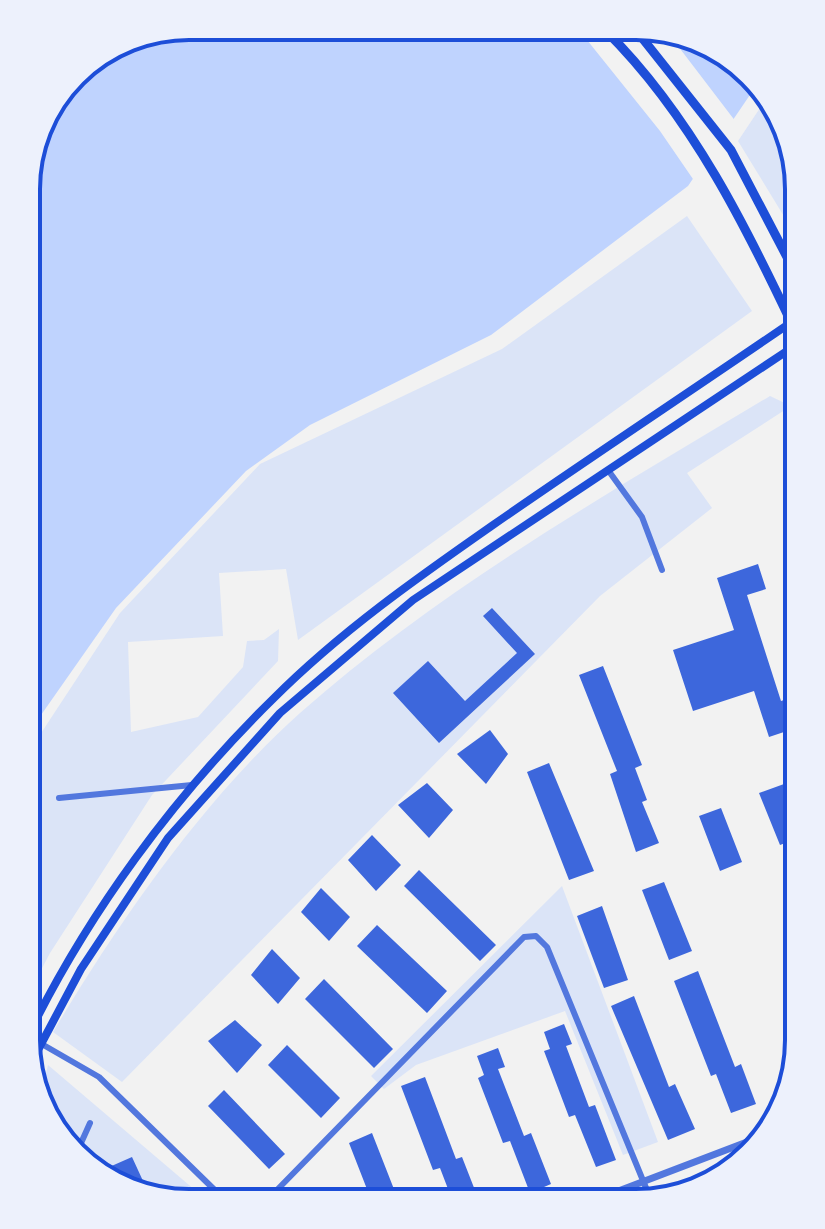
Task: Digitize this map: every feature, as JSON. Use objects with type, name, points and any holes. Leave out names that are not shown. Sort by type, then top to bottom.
[{"type":"main road","points":[[613,40],[669,107],[707,163],[785,301]]},
{"type":"main road","points":[[644,40],[731,150],[785,253]]},
{"type":"main road","points":[[40,1013],[67,961],[192,785],[275,696],[413,581],[785,327]]},
{"type":"main road","points":[[40,1043],[81,969],[168,838],[280,713],[356,645],[413,600],[785,350]]},
{"type":"street","points":[[608,470],[642,517],[662,570]]},
{"type":"street","points":[[59,798],[192,785]]},
{"type":"street","points":[[278,1189],[524,937],[536,936],[547,947],[647,1189]]},
{"type":"street","points":[[40,1043],[99,1077],[214,1189]]},
{"type":"street","points":[[81,1142],[90,1123]]},
{"type":"street","points":[[623,1189],[742,1144]]},
{"type":"shaded area","points":[[760,108],[780,150],[785,179],[785,218],[738,141]]},
{"type":"shaded area","points":[[687,216],[752,311],[298,640],[286,569],[219,573],[223,636],[128,642],[131,732],[198,717],[243,667],[247,641],[264,640],[279,629],[278,661],[152,795],[40,972],[40,735],[120,613],[260,464],[502,349]]},
{"type":"shaded area","points":[[770,396],[785,403],[785,410],[687,473],[712,508],[600,596],[122,1082],[53,1032],[106,947],[165,864],[229,784],[264,747],[354,667],[410,624],[588,506]]},
{"type":"shaded area","points":[[562,886],[658,1142],[623,1155],[565,1011],[416,1065],[384,1089],[371,1076]]},
{"type":"shaded area","points":[[48,1065],[194,1189],[150,1184],[114,1169],[98,1158],[71,1131],[51,1097],[45,1078]]},
{"type":"water","points":[[179,40],[636,40],[655,41],[693,51],[727,71],[750,94],[688,186],[491,335],[310,425],[246,471],[116,608],[40,716],[41,170],[55,123],[71,98],[98,71],[132,51]]},
{"type":"pier","points":[[587,40],[655,41],[678,46],[736,122],[695,182],[660,131]]},
{"type":"building","points":[[758,564],[766,589],[747,595],[781,701],[785,700],[785,732],[769,737],[754,691],[693,711],[673,650],[734,630],[717,578]]},
{"type":"building","points":[[492,608],[535,654],[439,743],[393,693],[428,661],[465,701],[517,653],[483,616]]},
{"type":"building","points":[[603,666],[642,765],[635,768],[647,800],[642,802],[659,843],[636,852],[610,774],[617,771],[579,675]]},
{"type":"building","points":[[490,730],[508,754],[486,784],[457,754]]},
{"type":"building","points":[[549,763],[594,871],[569,880],[527,772]]},
{"type":"building","points":[[427,783],[453,810],[429,838],[398,805]]},
{"type":"building","points":[[784,784],[785,843],[780,845],[759,793]]},
{"type":"building","points":[[721,808],[742,862],[720,871],[699,816]]},
{"type":"building","points":[[372,835],[401,865],[376,891],[348,860]]},
{"type":"building","points":[[419,870],[496,945],[480,961],[404,886]]},
{"type":"building","points":[[664,882],[692,951],[669,960],[642,890]]},
{"type":"building","points":[[321,888],[350,917],[329,941],[301,912]]},
{"type":"building","points":[[602,906],[628,980],[604,988],[577,916]]},
{"type":"building","points":[[377,925],[447,991],[427,1013],[357,946]]},
{"type":"building","points":[[272,949],[300,978],[278,1004],[251,975]]},
{"type":"building","points":[[698,971],[735,1067],[741,1064],[756,1104],[731,1113],[716,1074],[711,1076],[674,981]]},
{"type":"building","points":[[324,979],[393,1049],[374,1068],[305,999]]},
{"type":"building","points":[[634,996],[669,1087],[675,1084],[695,1129],[668,1140],[611,1006]]},
{"type":"building","points":[[235,1020],[262,1045],[237,1073],[208,1041]]},
{"type":"building","points":[[564,1024],[572,1044],[566,1046],[589,1107],[595,1105],[616,1160],[596,1167],[575,1115],[569,1117],[544,1051],[550,1049],[544,1032]]},
{"type":"building","points":[[287,1045],[340,1098],[321,1118],[268,1065]]},
{"type":"building","points":[[498,1048],[505,1067],[498,1069],[524,1136],[531,1133],[551,1184],[528,1189],[510,1141],[503,1143],[478,1078],[484,1075],[477,1056]]},
{"type":"building","points":[[425,1077],[456,1159],[462,1157],[475,1189],[448,1189],[440,1168],[433,1170],[401,1086]]},
{"type":"building","points":[[224,1090],[285,1154],[269,1169],[208,1106]]},
{"type":"building","points":[[372,1133],[394,1189],[367,1189],[349,1143]]},
{"type":"building","points":[[132,1157],[143,1182],[132,1178],[110,1167]]}]
